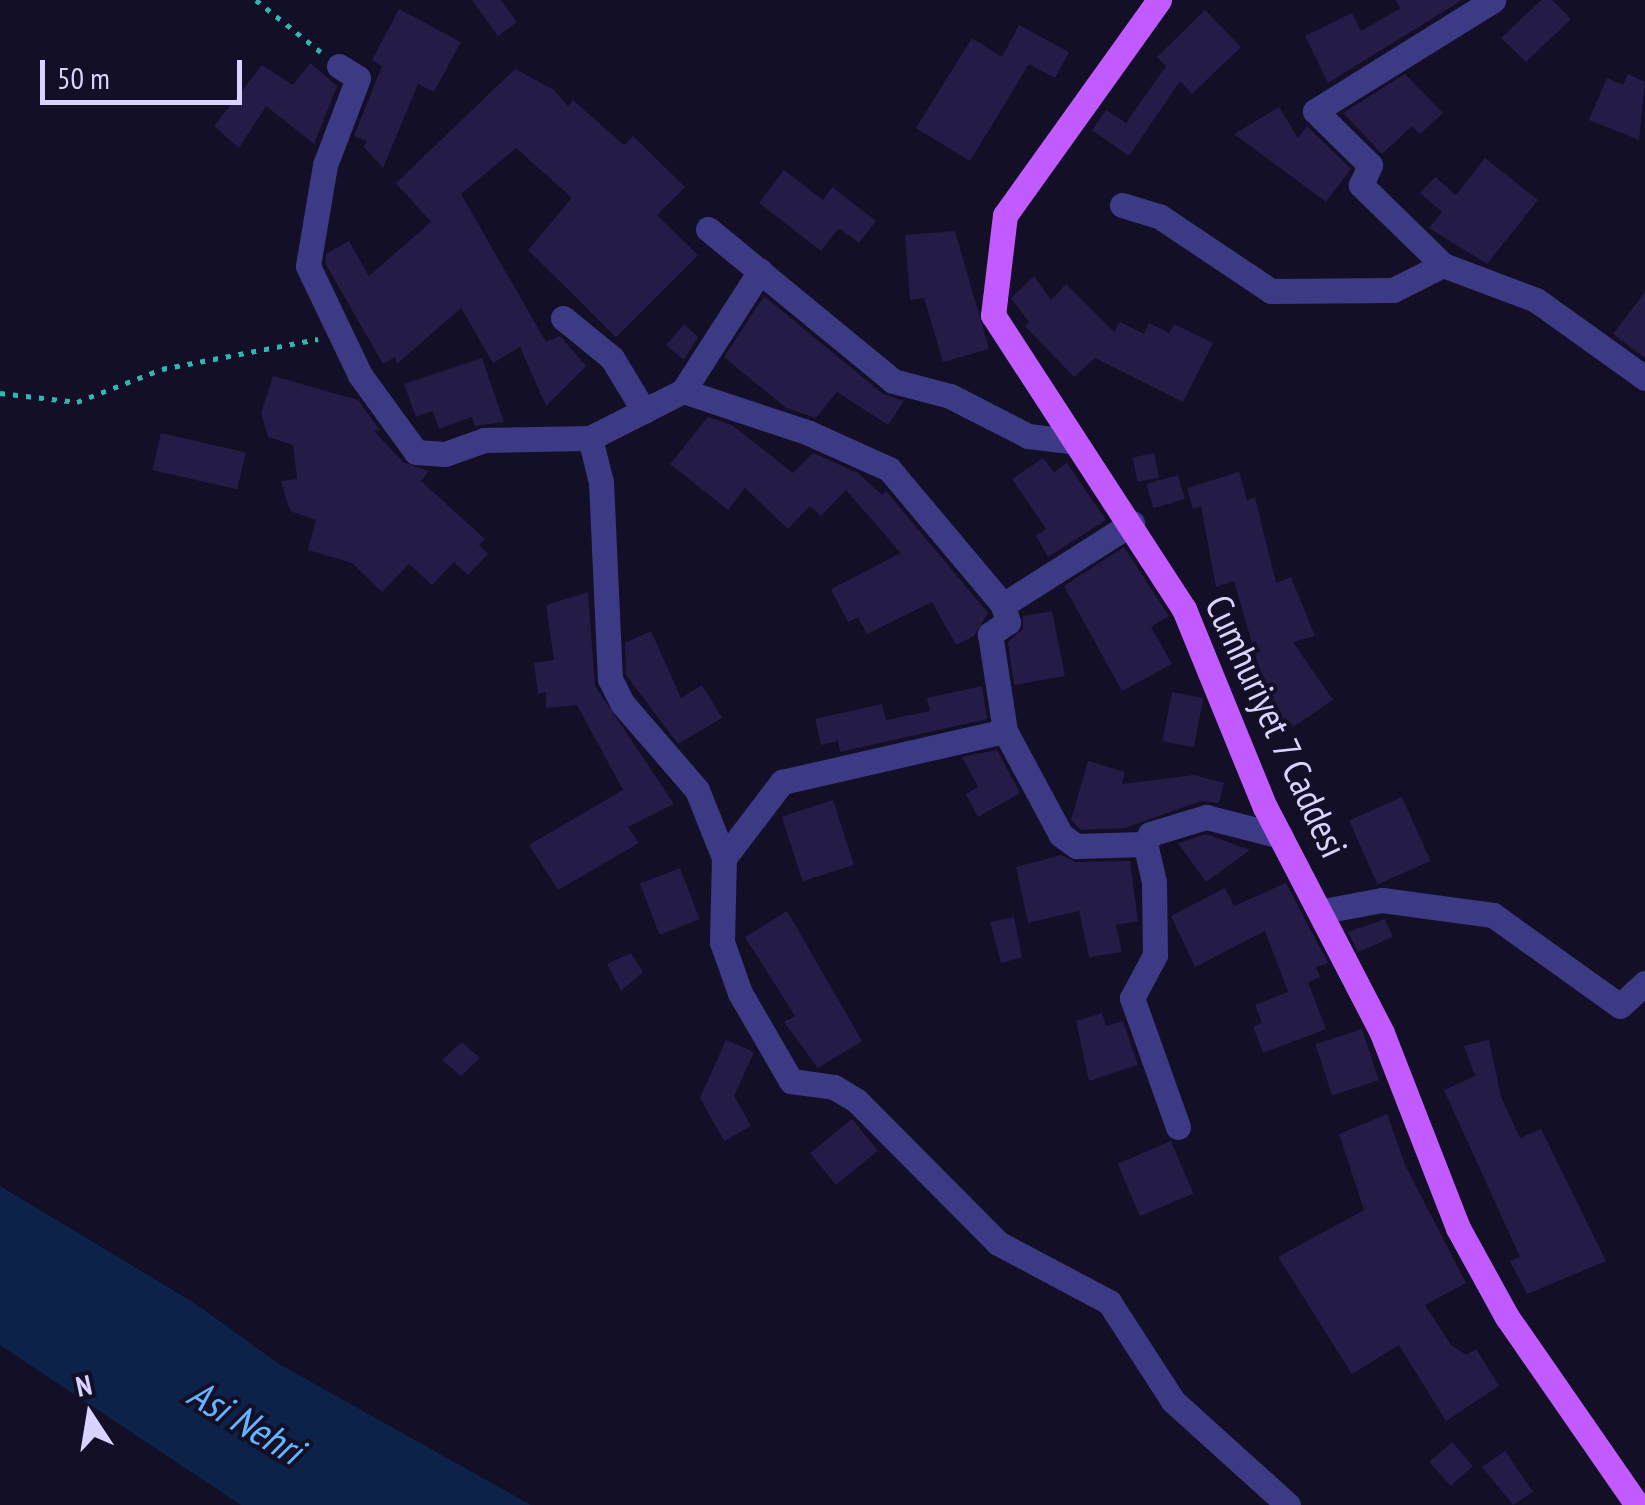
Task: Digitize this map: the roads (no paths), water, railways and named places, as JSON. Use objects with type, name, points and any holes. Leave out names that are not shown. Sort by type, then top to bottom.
[{"type":"main road","name":"Cumhuriyet 7 Caddesi","points":[[1160,0],[1005,216],[995,260],[993,315],[1070,441],[1132,523],[1184,609],[1281,836],[1323,911],[1382,1034],[1434,1177],[1473,1256],[1637,1505]]},
{"type":"street","points":[[1493,0],[1315,111],[1370,165],[1361,184],[1443,265],[1536,300],[1645,378]]},
{"type":"street","points":[[339,66],[358,78],[325,165],[308,266],[369,389],[416,452],[444,454],[484,440],[590,438],[683,392],[760,271]]},
{"type":"street","points":[[1122,205],[1159,216],[1271,290],[1393,290],[1443,265]]},
{"type":"street","points":[[708,229],[894,381],[950,396],[1028,436],[1070,441]]},
{"type":"street","points":[[563,318],[612,358],[644,410]]},
{"type":"street","points":[[683,392],[810,432],[889,469],[1003,604],[1008,622],[990,634],[1005,731],[1061,835],[1076,846],[1145,844]]},
{"type":"street","points":[[590,438],[601,482],[610,679],[622,703],[697,790],[724,858],[722,942],[740,992],[791,1081],[834,1087],[856,1101],[998,1243],[1109,1302],[1173,1401],[1288,1505]]},
{"type":"street","points":[[1003,604],[1132,523]]},
{"type":"street","points":[[724,858],[782,782],[1005,731]]},
{"type":"street","points":[[1178,1127],[1132,998],[1155,955],[1154,882],[1145,844],[1150,834],[1206,817],[1281,836]]},
{"type":"street","points":[[1323,911],[1382,900],[1494,915],[1620,1006],[1645,983]]},
{"type":"water","name":"Asi Nehri","points":[[0,1186],[196,1304],[279,1364],[531,1505],[241,1505],[0,1345]]}]
